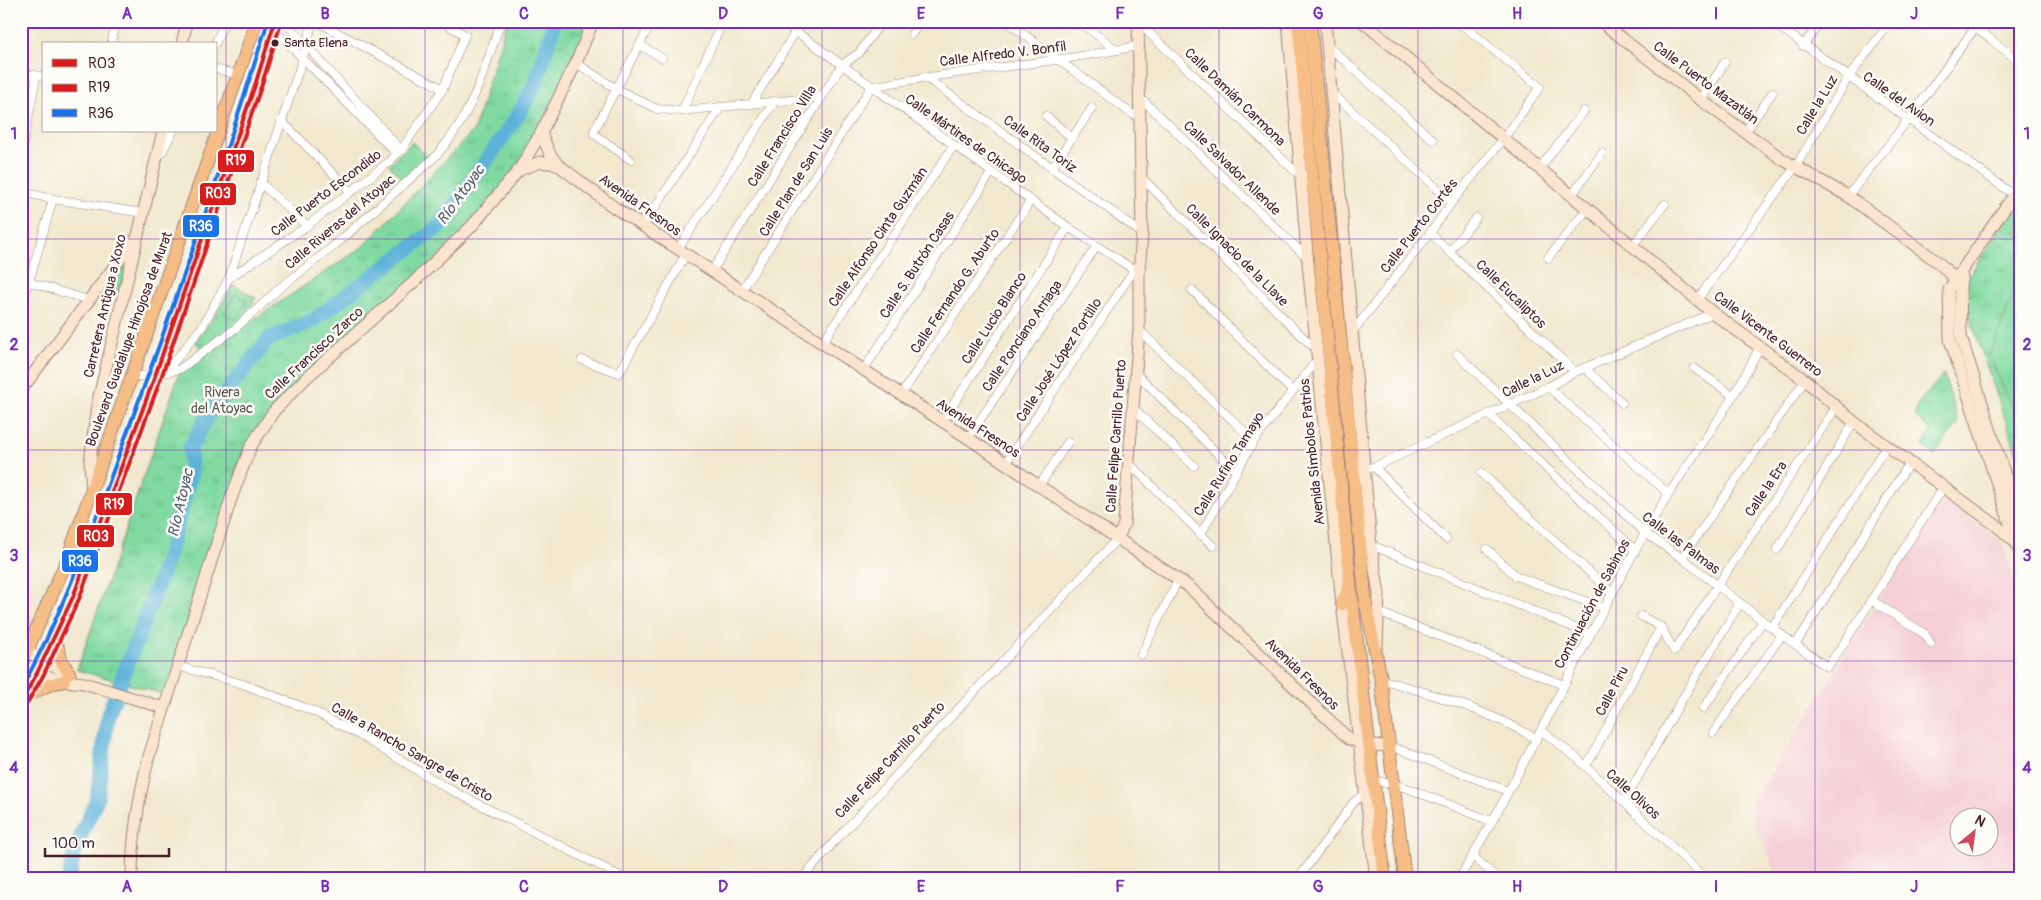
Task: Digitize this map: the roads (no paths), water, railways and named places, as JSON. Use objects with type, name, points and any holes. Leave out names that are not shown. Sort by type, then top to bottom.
[{"type":"main road","name":"Boulevard Guadalupe Hinojosa de Murat","points":[[218,132],[257,21]]},
{"type":"main road","points":[[1310,21],[1366,605],[1376,662],[1381,679],[1405,879]]},
{"type":"main road","name":"Avenida Símbolos Patrios","points":[[1289,23],[1350,583],[1365,744],[1373,780],[1385,879]]},
{"type":"main road","points":[[23,699],[44,661],[73,597],[161,374],[277,24]]},
{"type":"main road","name":"Boulevard Guadalupe Hinojosa de Murat","points":[[21,665],[24,652],[67,560],[218,132]]},
{"type":"main road","points":[[1342,604],[1350,583]]},
{"type":"main road","points":[[23,699],[66,677],[55,638]]},
{"type":"street","points":[[112,42],[117,21]]},
{"type":"street","points":[[182,42],[187,21]]},
{"type":"street","points":[[216,42],[225,21]]},
{"type":"street","points":[[161,374],[202,327],[229,278],[314,21],[443,89]]},
{"type":"street","name":"Calle Puerto Escondido","points":[[229,278],[307,226],[399,152],[443,89],[465,35],[441,21]]},
{"type":"street","name":"Calle Riveras del Atoyac","points":[[132,376],[161,374],[180,369],[236,328],[281,287],[334,246],[435,156],[450,140],[467,114],[477,91],[500,21]]},
{"type":"street","name":"Calle Francisco Zarco","points":[[132,879],[135,829],[141,789],[177,666],[235,488],[251,446],[274,411],[337,349],[415,281],[471,227],[519,170],[541,133],[576,63],[593,21]]},
{"type":"street","points":[[631,160],[594,134],[594,131],[652,21]]},
{"type":"street","points":[[682,111],[723,21]]},
{"type":"street","name":"Calle Mártires de Chicago","points":[[781,21],[1096,247],[1136,272]]},
{"type":"street","points":[[752,103],[802,21]]},
{"type":"street","name":"Calle Francisco Villa","points":[[712,271],[820,97],[842,65],[859,53],[882,21]]},
{"type":"street","points":[[912,34],[920,21]]},
{"type":"street","points":[[1006,21],[1132,114],[1139,115]]},
{"type":"street","points":[[1078,21],[1117,50]]},
{"type":"street","points":[[1325,21],[1369,468],[1371,545],[1378,594],[1376,662]]},
{"type":"street","name":"Calle Vicente Guerrero","points":[[1362,21],[1713,313],[1805,380],[1854,422],[1997,526],[2018,548]]},
{"type":"street","name":"Calle Puerto Cortés","points":[[1354,330],[1452,202],[1504,138],[1540,87],[1457,21]]},
{"type":"street","name":"Calle Puerto Mazatlán","points":[[1600,21],[1782,159],[1848,196],[1938,263],[1957,282]]},
{"type":"street","name":"Calle del Avion","points":[[1771,21],[1803,46],[1908,120],[2017,190]]},
{"type":"street","points":[[1803,46],[1821,21]]},
{"type":"street","name":"Calle la Luz","points":[[1697,300],[1796,166],[1848,78],[1891,21]]},
{"type":"street","points":[[1967,21],[1978,24],[2020,62]]},
{"type":"street","name":"Calle Felipe Carrillo Puerto","points":[[802,879],[840,835],[1118,538],[1124,524],[1139,330],[1136,272],[1142,233],[1136,23]]},
{"type":"street","name":"Calle Damián Carmona","points":[[1136,23],[1145,29],[1296,172],[1300,172]]},
{"type":"street","name":"Avenida Símbolos Patrios","points":[[1289,23],[1307,253],[1342,604],[1357,729],[1365,744],[1367,796],[1376,879]]},
{"type":"street","points":[[277,24],[307,46],[399,152]]},
{"type":"street","points":[[277,24],[303,58],[399,152]]},
{"type":"street","points":[[1848,196],[1908,120],[1978,24]]},
{"type":"street","points":[[640,45],[662,58]]},
{"type":"street","points":[[1327,45],[1433,140]]},
{"type":"street","name":"Calle Alfredo V. Bonfil","points":[[871,87],[924,76],[1059,60],[1137,46]]},
{"type":"street","points":[[1702,100],[1725,62]]},
{"type":"street","points":[[576,63],[615,88],[657,109],[682,111],[820,97]]},
{"type":"street","points":[[218,70],[238,75]]},
{"type":"street","points":[[21,74],[40,76],[21,156]]},
{"type":"street","name":"Calle Rita Toriz","points":[[924,76],[1142,233]]},
{"type":"street","name":"Calle Plan de San Luis","points":[[742,290],[871,87]]},
{"type":"street","points":[[1331,92],[1452,202]]},
{"type":"street","points":[[1745,132],[1773,92]]},
{"type":"street","points":[[582,360],[619,373],[682,252],[775,101]]},
{"type":"street","name":"Calle Salvador Allende","points":[[1139,102],[1145,102],[1302,253],[1307,253]]},
{"type":"street","points":[[643,226],[720,108]]},
{"type":"street","points":[[1052,168],[1092,108]]},
{"type":"street","points":[[1540,168],[1584,111]]},
{"type":"street","points":[[1046,116],[1072,138]]},
{"type":"street","points":[[281,120],[351,192]]},
{"type":"street","name":"Carretera Antigua a Xoxo","points":[[92,489],[90,462],[97,405],[163,132]]},
{"type":"street","points":[[155,165],[172,132]]},
{"type":"street","name":"Avenida Fresnos","points":[[541,133],[550,154],[557,164],[614,208],[742,290],[862,371],[968,438],[1188,586],[1342,733],[1350,739],[1365,744]]},
{"type":"street","name":"Calle Alfonso Cinta Guzmán","points":[[822,343],[954,145]]},
{"type":"street","points":[[1572,195],[1602,153]]},
{"type":"street","points":[[519,170],[540,162],[557,164]]},
{"type":"street","name":"Calle S. Butrón Casas","points":[[862,371],[992,173]]},
{"type":"street","name":"Calle Ignacio de la Llave","points":[[1140,181],[1145,181],[1311,345],[1316,345]]},
{"type":"street","points":[[260,182],[307,226]]},
{"type":"street","points":[[2017,190],[1966,263],[1957,282],[1949,288],[1950,340],[2020,523]]},
{"type":"street","points":[[21,192],[143,213]]},
{"type":"street","points":[[21,298],[29,282],[53,199]]},
{"type":"street","name":"Calle Fernando G. Aburto","points":[[900,395],[1031,200]]},
{"type":"street","points":[[1633,245],[1665,204]]},
{"type":"street","points":[[1548,258],[1588,208]]},
{"type":"street","points":[[1449,252],[1476,218]]},
{"type":"street","name":"Calle Lucio Blanco","points":[[942,422],[1068,227]]},
{"type":"street","name":"Calle Eucaliptos","points":[[1430,233],[1575,372]]},
{"type":"street","points":[[23,385],[136,238]]},
{"type":"street","name":"Calle Ponciano Arriaga","points":[[968,438],[1096,247]]},
{"type":"street","name":"Calle José López Portillo","points":[[1005,464],[1136,272]]},
{"type":"street","points":[[21,277],[29,282],[88,300]]},
{"type":"street","points":[[1192,290],[1292,391]]},
{"type":"street","name":"Calle la Luz","points":[[1369,468],[1548,387],[1575,372],[1713,313]]},
{"type":"street","points":[[1139,330],[1254,441]]},
{"type":"street","name":"Continuación de Sabinos","points":[[1459,879],[1536,739],[1635,550],[1732,395],[1759,348]]},
{"type":"street","name":"Calle las Palmas","points":[[1457,354],[1645,533],[1682,558],[1772,628],[1827,667],[1839,652],[1871,600]]},
{"type":"street","name":"Calle Rufino Tamayo","points":[[1200,535],[1254,441],[1318,360]]},
{"type":"street","points":[[1584,368],[1622,403]]},
{"type":"street","points":[[1694,368],[1732,395]]},
{"type":"street","points":[[1136,373],[1236,472]]},
{"type":"street","points":[[1682,558],[1805,380]]},
{"type":"street","points":[[1548,387],[1669,494]]},
{"type":"street","name":"Calle la Era","points":[[1661,626],[1674,651],[1716,585],[1837,406]]},
{"type":"street","points":[[1133,408],[1194,466]]},
{"type":"street","points":[[1488,414],[1635,550]]},
{"type":"street","points":[[1777,550],[1854,422]]},
{"type":"street","points":[[1984,427],[2018,548]]},
{"type":"street","points":[[1039,486],[1068,442]]},
{"type":"street","points":[[1772,628],[1887,446]]},
{"type":"street","points":[[1796,644],[1910,462]]},
{"type":"street","points":[[1130,463],[1213,546]]},
{"type":"street","points":[[1369,468],[1446,539]]},
{"type":"street","points":[[1481,472],[1612,593]]},
{"type":"street","points":[[1931,644],[1925,634],[1871,600],[1944,486]]},
{"type":"street","points":[[1371,545],[1590,634]]},
{"type":"street","points":[[1487,549],[1516,576],[1604,608]]},
{"type":"street","points":[[1141,655],[1178,580]]},
{"type":"street","points":[[1624,802],[1681,701],[1740,603]]},
{"type":"street","points":[[1378,612],[1564,685]]},
{"type":"street","points":[[1641,616],[1661,626]]},
{"type":"street","points":[[1702,709],[1763,621]]},
{"type":"street","name":"Calle Piru","points":[[1586,767],[1661,626]]},
{"type":"street","points":[[1713,733],[1782,635]]},
{"type":"street","points":[[24,652],[44,661],[66,677]]},
{"type":"street","points":[[21,665],[37,673],[66,677],[164,708]]},
{"type":"street","name":"Calle a Rancho Sangre de Cristo","points":[[177,666],[243,684],[313,711],[361,736],[445,787],[626,879]]},
{"type":"street","points":[[1381,679],[1442,698],[1517,728],[1536,739]]},
{"type":"street","name":"Calle Olivos","points":[[1540,730],[1586,767],[1704,878]]},
{"type":"street","points":[[1365,744],[1390,746],[1508,791]]},
{"type":"street","points":[[1373,780],[1394,784],[1475,814],[1491,822]]},
{"type":"street","points":[[1298,879],[1354,802],[1367,796]]},
{"type":"street","points":[[1473,856],[1498,879]]},
{"type":"waterway","name":"Río Atoyac","points":[[69,879],[74,851],[97,799],[108,715],[167,560],[191,473],[190,448],[209,414],[269,339],[314,320],[440,226],[519,114],[536,82],[555,21]]},
{"type":"place","name":"Santa Elena","points":[[275,43]]},
{"type":"park label","name":"Rivera del Atoyac","points":[[222,400]]}]
